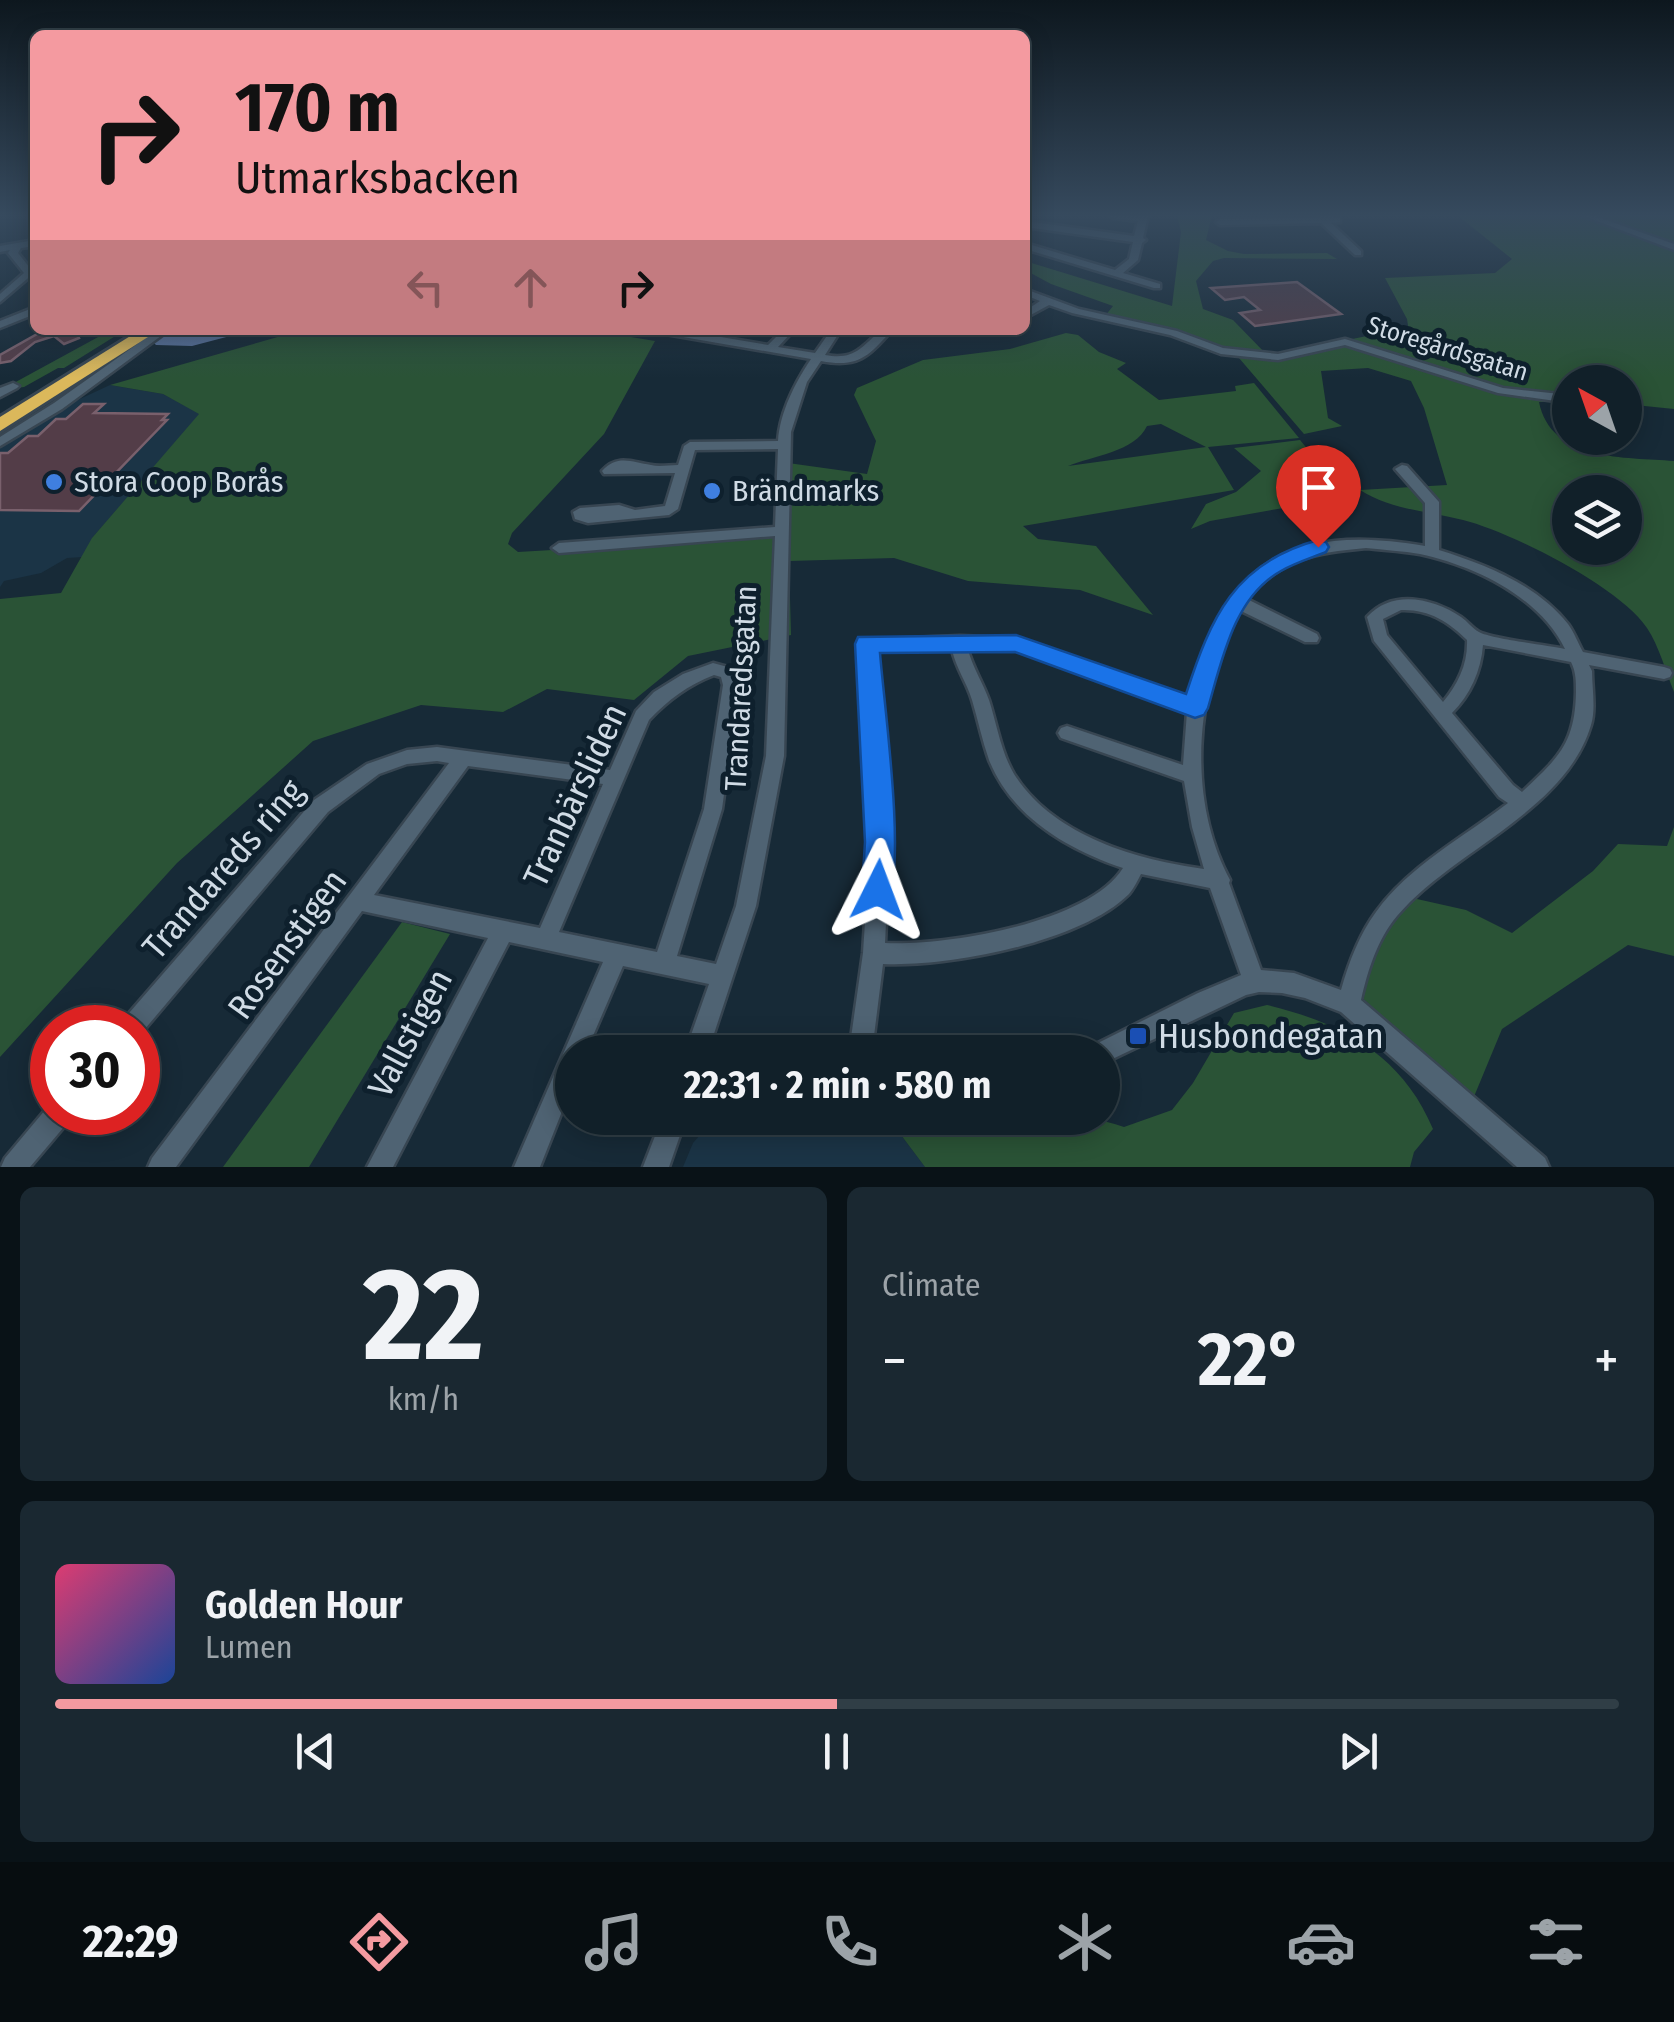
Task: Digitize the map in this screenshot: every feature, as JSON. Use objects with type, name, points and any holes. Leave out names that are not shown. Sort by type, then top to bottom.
[{"type":"highway","points":[[0,421],[130,335]]},
{"type":"highway","points":[[0,421],[142,335]]},
{"type":"street","points":[[0,299],[29,274],[26,269]]},
{"type":"street","points":[[1103,269],[1157,286]]},
{"type":"street","points":[[1118,274],[1123,269]]},
{"type":"street","name":"Storegårdsgatan","points":[[1030,294],[1182,336],[1221,352],[1286,356],[1346,342],[1502,391],[1552,396]]},
{"type":"street","points":[[1030,312],[1048,301]]},
{"type":"street","points":[[0,325],[30,312]]},
{"type":"street","points":[[0,442],[157,335]]},
{"type":"street","points":[[688,335],[816,358],[853,360],[881,335]]},
{"type":"street","points":[[770,350],[785,335]]},
{"type":"street","name":"Trandaredsgatan","points":[[703,1035],[746,906],[775,756],[783,445],[795,394],[832,335]]},
{"type":"street","points":[[0,394],[14,386]]},
{"type":"street","points":[[636,515],[671,509],[690,446],[783,445]]},
{"type":"street","points":[[652,471],[680,469]]},
{"type":"street","points":[[1402,469],[1432,502],[1432,553]]},
{"type":"street","points":[[559,548],[779,531]]},
{"type":"street","points":[[1254,981],[1220,880],[1193,776],[1195,708],[1217,636],[1236,602],[1270,566],[1318,547],[1376,544],[1432,553],[1512,583],[1550,612],[1581,658],[1587,692],[1584,722],[1571,752],[1550,779],[1392,907],[1357,965],[1349,1004]]},
{"type":"street","points":[[1236,602],[1311,638]]},
{"type":"street","points":[[1520,801],[1506,790],[1380,637],[1375,617],[1398,604],[1416,604],[1450,616],[1475,638],[1664,674]]},
{"type":"street","points":[[1442,712],[1450,707],[1475,660],[1475,638]]},
{"type":"street","points":[[960,642],[959,655],[974,681],[1002,767],[1015,791],[1063,832],[1137,863],[1220,880]]},
{"type":"street","points":[[862,1035],[874,954],[880,842],[867,644],[1016,644],[1195,708]]},
{"type":"street","name":"Tranbärsliden","points":[[546,938],[637,725],[651,706],[698,674],[712,668],[726,670],[730,685],[713,809],[664,963]]},
{"type":"street","points":[[1067,733],[1193,776]]},
{"type":"street","name":"Trandareds ring","points":[[151,1005],[321,806],[374,770],[407,757],[437,754],[613,778]]},
{"type":"street","name":"Rosenstigen","points":[[162,1167],[463,758]]},
{"type":"street","points":[[874,954],[946,953],[1024,935],[1081,913],[1114,894],[1134,874],[1137,863]]},
{"type":"street","points":[[360,901],[724,976]]},
{"type":"street","name":"Vallstigen","points":[[380,1167],[503,932]]},
{"type":"street","points":[[583,1035],[617,955]]},
{"type":"street","points":[[1120,1044],[1254,981],[1282,981],[1349,1004],[1536,1167]]},
{"type":"street","points":[[526,1167],[555,1100]]},
{"type":"street","points":[[14,1167],[41,1135]]},
{"type":"street","points":[[656,1167],[668,1135]]},
{"type":"shaded area","points":[[110,385],[163,394],[200,414],[93,537],[83,557],[67,558],[41,573],[4,581],[0,587],[0,446],[67,405]]},
{"type":"shaded area","points":[[700,1135],[901,1135],[925,1167],[683,1167]]},
{"type":"green space","points":[[1030,269],[1053,269],[1172,306],[1176,269],[1206,269],[1196,281],[1203,309],[1233,320],[1268,356],[1367,336],[1409,332],[1407,319],[1385,278],[1495,273],[1499,269],[1674,269],[1674,409],[1642,406],[1642,365],[1552,365],[1552,402],[1539,402],[1552,429],[1552,455],[1674,461],[1674,692],[1647,628],[1614,596],[1566,565],[1642,565],[1642,475],[1552,475],[1552,558],[1484,526],[1397,506],[1360,490],[1447,485],[1424,408],[1411,381],[1368,368],[1321,371],[1328,418],[1342,426],[1304,434],[1239,358],[1105,316],[1113,306],[1030,273]]},
{"type":"green space","points":[[1066,333],[1078,335],[1099,352],[1126,363],[1117,369],[1159,400],[1236,391],[1235,386],[1254,383],[1299,438],[1208,447],[1234,490],[1023,526],[1038,539],[1096,546],[1153,615],[1080,590],[968,581],[894,558],[789,561],[791,635],[688,656],[634,700],[547,689],[503,712],[421,705],[313,741],[177,863],[47,1005],[30,1005],[30,1024],[0,1057],[0,599],[61,593],[92,538],[199,414],[163,394],[110,385],[285,335],[619,335],[655,341],[604,434],[512,533],[508,544],[518,552],[788,536],[788,463],[867,474],[876,441],[854,395],[857,388],[923,360],[1010,349]],"holes":[[[1161,424],[1206,447],[1068,466],[1133,442],[1147,426]]]},
{"type":"green space","points":[[102,335],[117,335],[24,387],[1,390]]},
{"type":"green space","points":[[1300,440],[1351,496],[1210,521],[1191,529],[1206,504],[1236,492],[1261,471],[1234,448]]},
{"type":"green space","points":[[1674,827],[1674,956],[1628,945],[1502,1029],[1473,1099],[1361,997],[1377,935],[1408,897],[1466,910],[1512,933],[1593,871],[1618,844],[1667,846]]},
{"type":"green space","points":[[402,922],[450,934],[309,1167],[223,1167]]},
{"type":"green space","points":[[1267,1005],[1294,1012],[1344,1033],[1387,1062],[1405,1081],[1433,1129],[1414,1152],[1410,1167],[925,1167],[901,1135],[1120,1135],[1120,1126],[1172,1110],[1193,1083],[1234,1013]]},
{"type":"water","points":[[164,335],[234,335],[192,346],[153,342]]},
{"type":"building","points":[[1297,282],[1341,314],[1255,326],[1240,313],[1260,310],[1244,297],[1225,300],[1211,288]]},
{"type":"building","points":[[35,335],[78,335],[79,338],[64,344],[54,336],[35,342],[11,361],[0,363],[0,355]]},
{"type":"building","name":"Stora Coop Borås","points":[[83,404],[104,404],[94,413],[168,414],[162,420],[167,420],[79,511],[0,510],[0,453],[8,453],[28,436],[38,436],[56,419],[66,419]]},
{"type":"place","name":"Stora Coop Borås","points":[[54,482]]},
{"type":"place","name":"Brändmarks","points":[[712,491]]},
{"type":"place","name":"Husbondegatan","points":[[1138,1036]]},
{"type":"route","points":[[878,890],[880,842],[867,644],[1003,641],[1195,708],[1217,636],[1236,602],[1270,566],[1318,547]]}]
